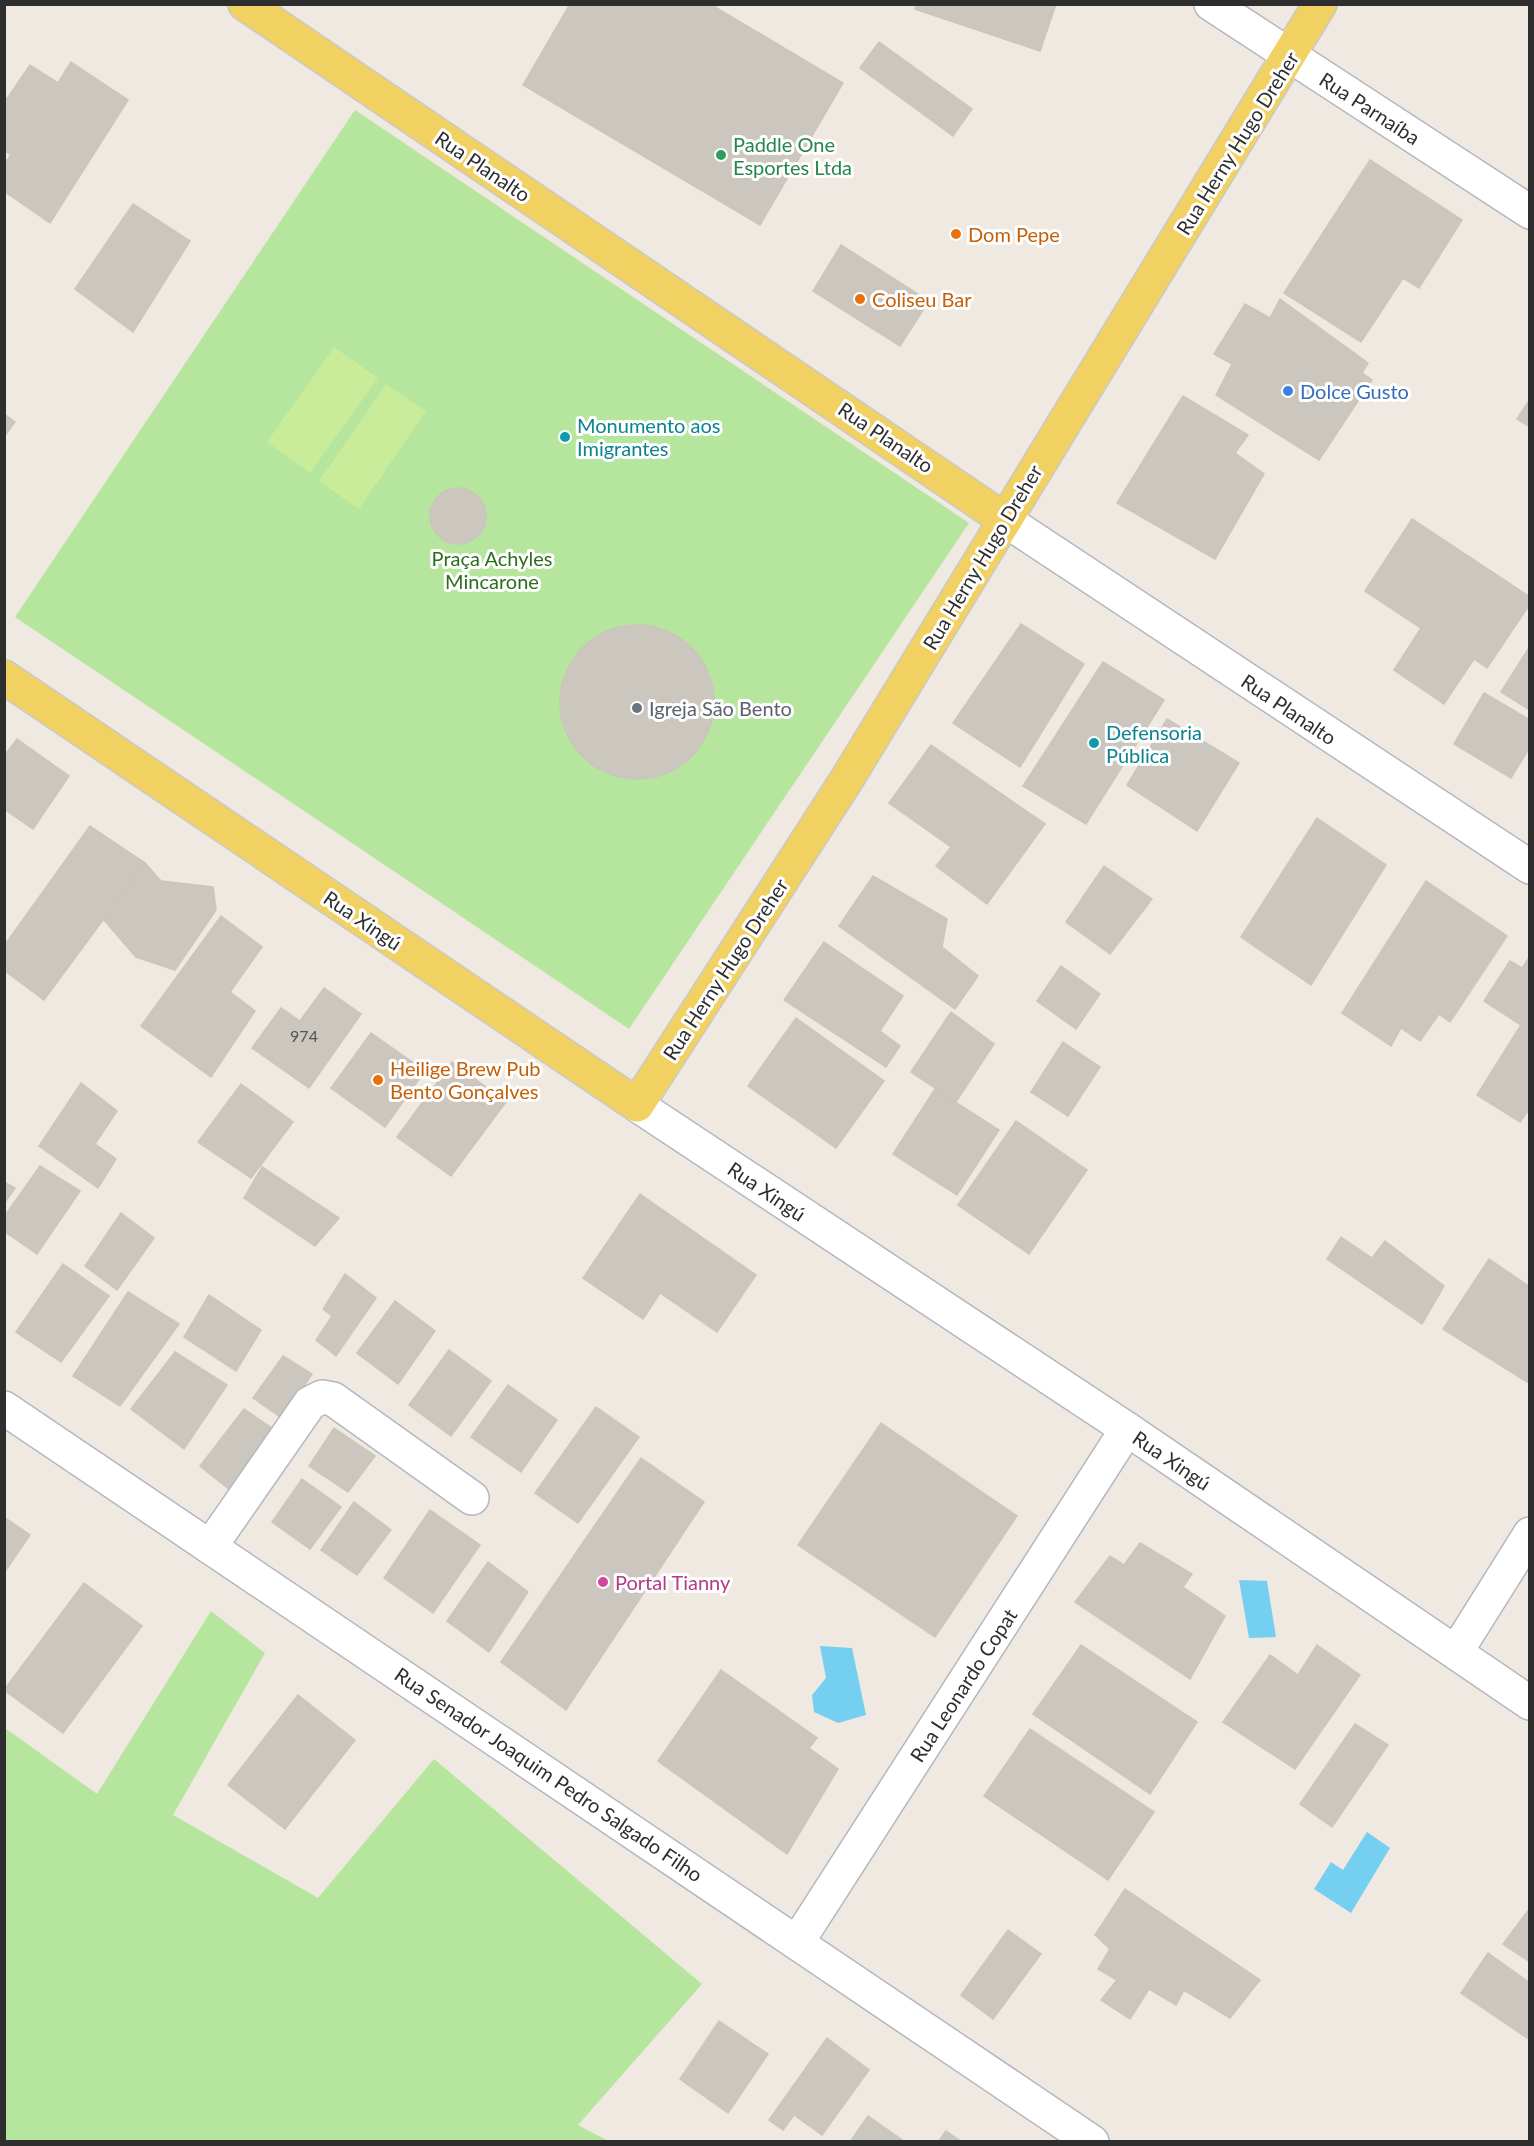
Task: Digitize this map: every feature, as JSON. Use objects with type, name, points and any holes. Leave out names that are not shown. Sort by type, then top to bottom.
[{"type":"main road","name":"Rua Planalto","points":[[245,4],[1005,520]]},
{"type":"main road","name":"Rua Herny Hugo Dreher","points":[[637,1105],[847,779],[1291,56],[1320,4]]},
{"type":"main road","name":"Rua Xingú","points":[[4,677],[637,1105]]},
{"type":"street","name":"Rua Parnaíba","points":[[1211,4],[1530,212]]},
{"type":"street","name":"Rua Planalto","points":[[1005,520],[1530,867]]},
{"type":"street","name":"Rua Xingú","points":[[637,1105],[1127,1429],[1530,1703]]},
{"type":"street","points":[[210,1547],[310,1403],[322,1397],[333,1399],[472,1498]]},
{"type":"street","name":"Rua Senador Joaquim Pedro Salgado Filho","points":[[4,1408],[798,1941],[1092,2142]]},
{"type":"street","name":"Rua Leonardo Copat","points":[[798,1941],[1127,1429]]},
{"type":"street","points":[[1456,1652],[1530,1534]]},
{"type":"green space","name":"Praça Achyles Mincarone","points":[[355,110],[969,523],[629,1029],[15,617]]},
{"type":"green space","points":[[334,347],[378,378],[310,473],[267,442]]},
{"type":"green space","points":[[386,384],[426,411],[359,509],[319,481]]},
{"type":"green space","points":[[211,1611],[265,1653],[173,1815],[318,1898],[434,1759],[702,1984],[578,2125],[608,2141],[5,2141],[5,1728],[97,1794]]},
{"type":"water","points":[[1239,1580],[1267,1581],[1276,1637],[1249,1638]]},
{"type":"water","points":[[820,1646],[852,1648],[866,1715],[838,1723],[814,1712],[812,1695],[826,1678]]},
{"type":"water","points":[[1367,1832],[1390,1848],[1351,1913],[1314,1889],[1331,1862],[1343,1870]]},
{"type":"building","name":"Paddle One Esportes Ltda","points":[[570,4],[710,4],[843,83],[760,225],[523,85]]},
{"type":"building","points":[[917,4],[1056,4],[1040,51],[915,9]]},
{"type":"building","points":[[879,42],[972,109],[953,136],[860,68]]},
{"type":"building","points":[[71,62],[128,100],[50,223],[4,191],[4,164],[11,155],[4,150],[4,103],[30,65],[58,83]]},
{"type":"building","points":[[1370,160],[1462,220],[1419,288],[1403,278],[1361,342],[1284,293]]},
{"type":"building","points":[[133,204],[190,241],[133,332],[75,289]]},
{"type":"building","points":[[841,245],[929,301],[900,346],[813,291]]},
{"type":"building","points":[[1280,299],[1368,363],[1362,373],[1372,380],[1319,460],[1216,395],[1232,364],[1214,354],[1245,304],[1270,318]]},
{"type":"building","points":[[1183,396],[1248,435],[1235,453],[1264,474],[1215,559],[1117,503]]},
{"type":"building","points":[[1530,399],[1530,427],[1517,419]]},
{"type":"building","points":[[4,414],[15,422],[4,437]]},
{"type":"building","points":[[458,488],[469,490],[478,496],[484,505],[486,516],[484,527],[478,536],[469,542],[458,544],[447,542],[438,536],[432,527],[430,516],[432,505],[438,496],[447,490]]},
{"type":"building","points":[[1412,519],[1530,597],[1530,604],[1487,668],[1474,659],[1444,704],[1394,670],[1421,628],[1365,591]]},
{"type":"building","points":[[1021,624],[1084,664],[1020,767],[953,723]]},
{"type":"building","name":"Igreja São Bento","points":[[637,625],[652,626],[667,631],[692,647],[708,672],[713,687],[713,717],[708,732],[692,757],[667,773],[652,778],[637,779],[622,778],[607,773],[582,757],[566,732],[561,717],[560,702],[561,687],[566,672],[582,647],[607,631],[622,626]]},
{"type":"building","points":[[1530,646],[1530,710],[1501,692]]},
{"type":"building","name":"Defensoria Pública","points":[[1103,662],[1164,700],[1086,824],[1023,786]]},
{"type":"building","points":[[1484,693],[1530,720],[1530,747],[1511,778],[1454,744]]},
{"type":"building","points":[[1167,719],[1239,763],[1197,831],[1127,785]]},
{"type":"building","points":[[17,739],[69,776],[33,829],[4,809],[4,756]]},
{"type":"building","points":[[931,745],[1045,824],[987,904],[936,866],[951,847],[889,803]]},
{"type":"building","points":[[1317,818],[1386,865],[1311,985],[1241,937]]},
{"type":"building","points":[[90,826],[145,863],[44,1000],[4,970],[4,946]]},
{"type":"building","points":[[145,863],[161,881],[213,887],[216,910],[175,970],[136,957],[103,919]]},
{"type":"building","points":[[1104,866],[1152,899],[1110,954],[1066,922]]},
{"type":"building","points":[[873,876],[947,919],[942,947],[978,976],[955,1009],[839,926]]},
{"type":"building","points":[[1426,881],[1507,936],[1450,1022],[1439,1014],[1420,1041],[1401,1028],[1391,1046],[1342,1013]]},
{"type":"building","points":[[221,916],[262,947],[230,992],[255,1011],[211,1077],[141,1026]]},
{"type":"building","points":[[824,942],[903,996],[880,1031],[900,1046],[886,1067],[784,1000]]},
{"type":"building","points":[[1530,956],[1530,1108],[1520,1122],[1477,1095],[1521,1025],[1484,1001],[1510,961],[1522,968]]},
{"type":"building","points":[[1061,966],[1100,994],[1076,1029],[1037,1001]]},
{"type":"building","points":[[324,988],[361,1014],[309,1088],[252,1048],[281,1008],[300,1021]]},
{"type":"building","points":[[951,1012],[994,1044],[956,1102],[911,1072]]},
{"type":"building","points":[[796,1018],[884,1081],[836,1148],[748,1086]]},
{"type":"building","name":"Heilige Brew Pub Bento Gonçalves","points":[[371,1033],[425,1071],[385,1127],[331,1088]]},
{"type":"building","points":[[1063,1042],[1100,1067],[1068,1116],[1031,1092]]},
{"type":"building","points":[[452,1062],[506,1102],[451,1176],[397,1137]]},
{"type":"building","points":[[81,1083],[117,1111],[95,1144],[116,1159],[98,1188],[39,1146]]},
{"type":"building","points":[[241,1084],[293,1122],[251,1178],[198,1142]]},
{"type":"building","points":[[935,1089],[999,1130],[957,1195],[893,1154]]},
{"type":"building","points":[[1016,1121],[1087,1170],[1029,1254],[958,1205]]},
{"type":"building","points":[[40,1166],[80,1191],[37,1254],[4,1231],[4,1217]]},
{"type":"building","points":[[262,1167],[339,1218],[315,1246],[244,1198]]},
{"type":"building","points":[[4,1182],[15,1188],[4,1204]]},
{"type":"building","points":[[640,1194],[756,1275],[717,1332],[660,1293],[643,1319],[583,1278]]},
{"type":"building","points":[[121,1213],[154,1238],[117,1290],[85,1266]]},
{"type":"building","points":[[1341,1237],[1372,1258],[1385,1241],[1444,1286],[1422,1324],[1327,1259]]},
{"type":"building","points":[[1489,1259],[1530,1287],[1530,1384],[1443,1329]]},
{"type":"building","points":[[63,1264],[109,1296],[61,1362],[16,1332]]},
{"type":"building","points":[[345,1274],[376,1298],[336,1356],[316,1340],[332,1316],[323,1309]]},
{"type":"building","points":[[128,1292],[179,1324],[120,1406],[73,1376]]},
{"type":"building","points":[[209,1295],[261,1330],[236,1371],[184,1337]]},
{"type":"building","points":[[395,1301],[435,1331],[398,1384],[357,1353]]},
{"type":"building","points":[[449,1350],[491,1381],[451,1436],[409,1405]]},
{"type":"building","points":[[175,1352],[227,1385],[184,1449],[131,1409]]},
{"type":"building","points":[[283,1356],[312,1374],[283,1419],[253,1398]]},
{"type":"building","points":[[508,1385],[557,1420],[521,1472],[471,1437]]},
{"type":"building","points":[[596,1407],[639,1437],[578,1523],[535,1493]]},
{"type":"building","points":[[244,1409],[279,1433],[235,1494],[200,1466]]},
{"type":"building","points":[[881,1423],[1017,1516],[935,1637],[798,1545]]},
{"type":"building","points":[[334,1428],[375,1456],[348,1492],[309,1466]]},
{"type":"building","name":"Portal Tianny","points":[[641,1458],[704,1502],[566,1710],[501,1662]]},
{"type":"building","points":[[302,1479],[341,1507],[310,1549],[272,1522]]},
{"type":"building","points":[[354,1502],[391,1530],[357,1575],[321,1550]]},
{"type":"building","points":[[430,1510],[480,1545],[433,1613],[384,1578]]},
{"type":"building","points":[[4,1517],[30,1535],[4,1573]]},
{"type":"building","points":[[1140,1543],[1192,1574],[1183,1587],[1225,1616],[1190,1679],[1075,1602],[1110,1556],[1124,1565]]},
{"type":"building","points":[[488,1562],[528,1592],[489,1652],[447,1621]]},
{"type":"building","points":[[84,1583],[142,1626],[63,1733],[4,1690]]},
{"type":"building","points":[[1081,1645],[1197,1722],[1150,1794],[1033,1714]]},
{"type":"building","points":[[1317,1645],[1360,1675],[1295,1769],[1223,1722],[1270,1655],[1298,1675]]},
{"type":"building","points":[[721,1670],[817,1738],[809,1748],[838,1769],[787,1854],[658,1761]]},
{"type":"building","points":[[298,1695],[355,1740],[285,1829],[228,1785]]},
{"type":"building","points":[[1355,1724],[1388,1745],[1332,1827],[1300,1804]]},
{"type":"building","points":[[1030,1729],[1154,1812],[1108,1880],[984,1796]]},
{"type":"building","points":[[1125,1889],[1260,1980],[1230,2018],[1184,1990],[1176,2005],[1149,1989],[1130,2019],[1101,2000],[1117,1980],[1098,1969],[1110,1949],[1095,1935]]},
{"type":"building","points":[[1530,1908],[1530,1962],[1503,1944]]},
{"type":"building","points":[[1008,1930],[1041,1954],[993,2019],[961,1995]]},
{"type":"building","points":[[1488,1953],[1530,1983],[1530,2040],[1461,1993]]},
{"type":"building","points":[[719,2021],[768,2054],[728,2113],[680,2079]]},
{"type":"building","points":[[827,2038],[869,2070],[822,2135],[794,2115],[783,2130],[769,2120]]},
{"type":"building","points":[[868,2116],[905,2142],[850,2142]]},
{"type":"building","points":[[946,2131],[962,2142],[938,2142]]},
{"type":"place","name":"Paddle One Esportes Ltda","points":[[721,155]]},
{"type":"place","name":"Dom Pepe","points":[[956,234]]},
{"type":"place","name":"Coliseu Bar","points":[[860,299]]},
{"type":"place","name":"Dolce Gusto","points":[[1288,391]]},
{"type":"place","name":"Monumento aos Imigrantes","points":[[565,437]]},
{"type":"place","name":"Igreja São Bento","points":[[637,708]]},
{"type":"place","name":"Defensoria Pública","points":[[1094,743]]},
{"type":"place","name":"Heilige Brew Pub Bento Gonçalves","points":[[378,1080]]},
{"type":"place","name":"Portal Tianny","points":[[603,1582]]}]
